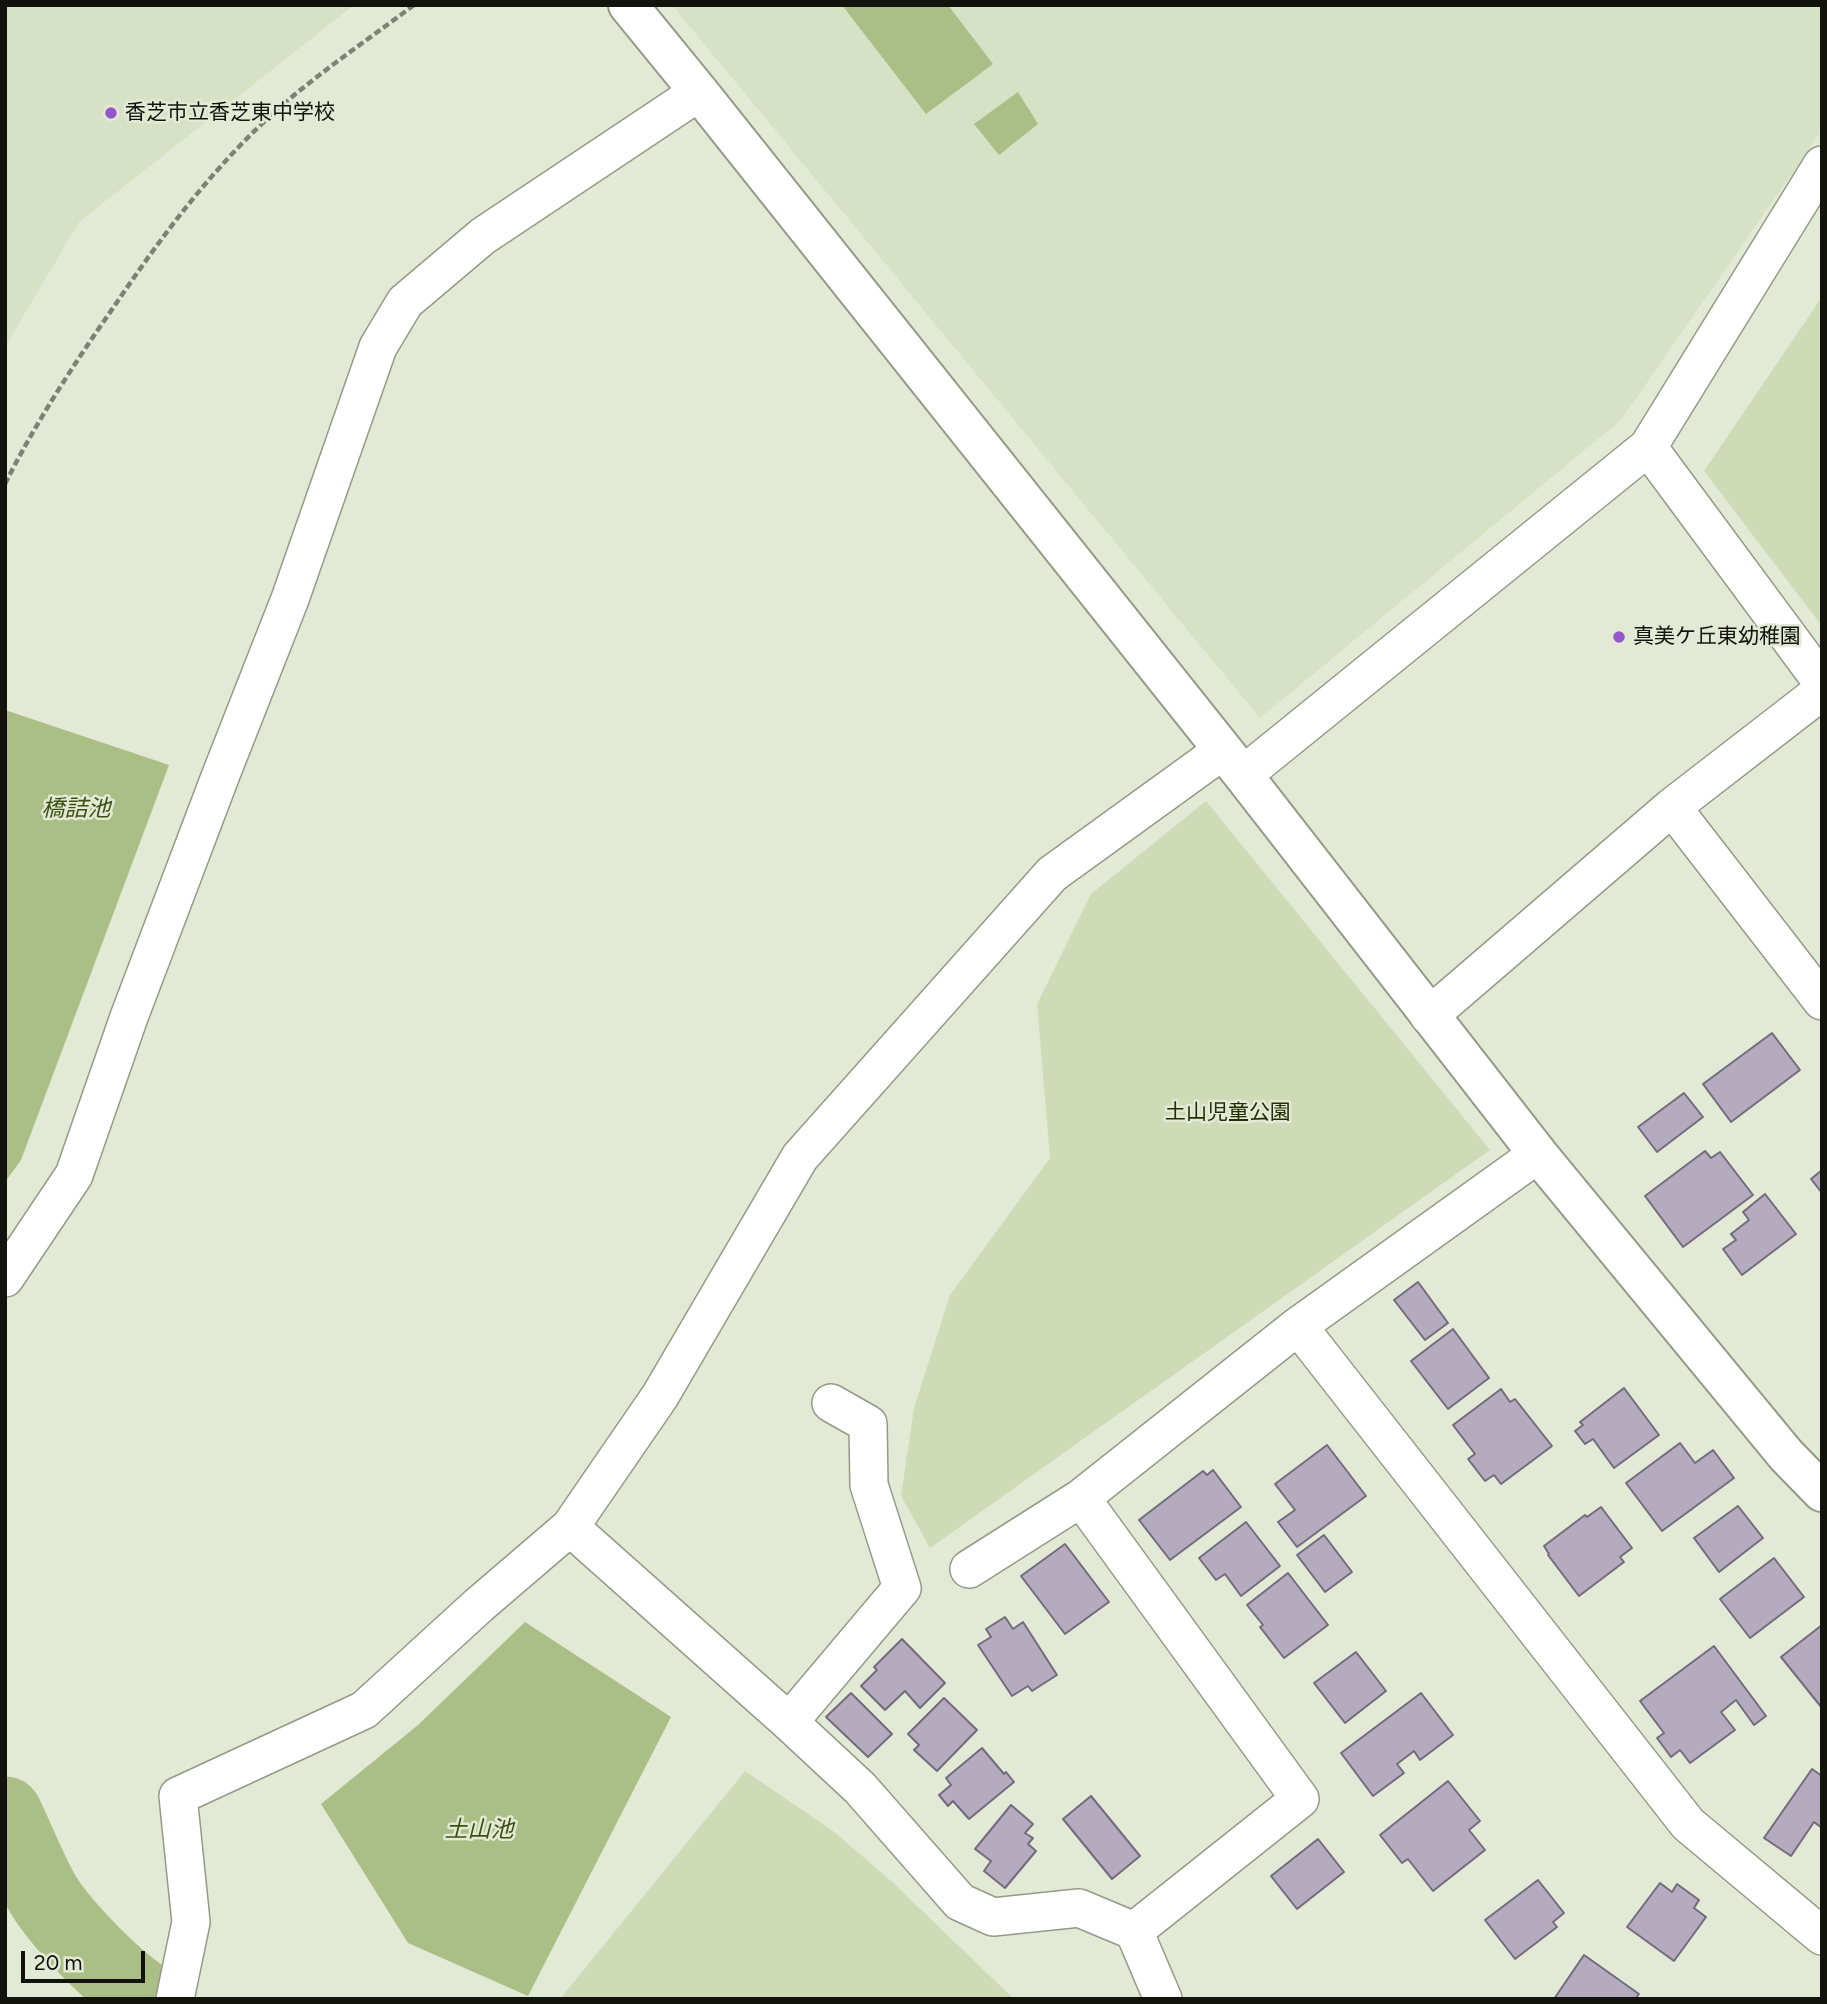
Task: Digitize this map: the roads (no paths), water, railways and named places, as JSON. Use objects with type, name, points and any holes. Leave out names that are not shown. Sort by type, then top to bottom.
[{"type":"street","points":[[628,5],[1232,763],[1538,1154],[1786,1455],[1822,1492]]},
{"type":"street","points":[[5,1278],[74,1175],[148,966],[290,599],[378,348],[405,302],[483,236],[699,92]]},
{"type":"street","points":[[175,1999],[191,1922],[178,1796],[363,1710],[479,1605],[570,1528],[660,1396],[800,1157],[1052,874],[1232,763],[1648,447],[1822,165]]},
{"type":"street","points":[[1648,447],[1822,682]]},
{"type":"street","points":[[1429,1016],[1672,807],[1822,691]]},
{"type":"street","points":[[1672,807],[1822,1001]]},
{"type":"street","points":[[969,1569],[1081,1498],[1298,1326],[1538,1154]]},
{"type":"street","points":[[1298,1326],[1688,1824],[1822,1936]]},
{"type":"street","points":[[789,1722],[902,1588],[869,1485],[868,1424],[831,1403]]},
{"type":"street","points":[[1081,1498],[1300,1799],[1134,1931]]},
{"type":"street","points":[[570,1528],[860,1788],[960,1902],[993,1917],[1079,1908],[1134,1931],[1163,1999]]},
{"type":"water","points":[[842,5],[948,5],[993,64],[926,114]]},
{"type":"water","points":[[1018,92],[1038,124],[999,155],[974,124]]},
{"type":"water","name":"橋詰池","points":[[5,710],[169,765],[21,1160],[5,1182]]},
{"type":"water","name":"土山池","points":[[525,1622],[671,1717],[528,1996],[408,1943],[321,1804],[418,1725]]},
{"type":"waterway","points":[[5,1814],[40,1889],[59,1917],[103,1964],[146,1999]]},
{"type":"place","name":"香芝市立香芝東中学校","points":[[111,113]]},
{"type":"place","name":"真美ケ丘東幼稚園","points":[[1619,637]]},
{"type":"park label","name":"土山児童公園","points":[[1228,1113]]}]
